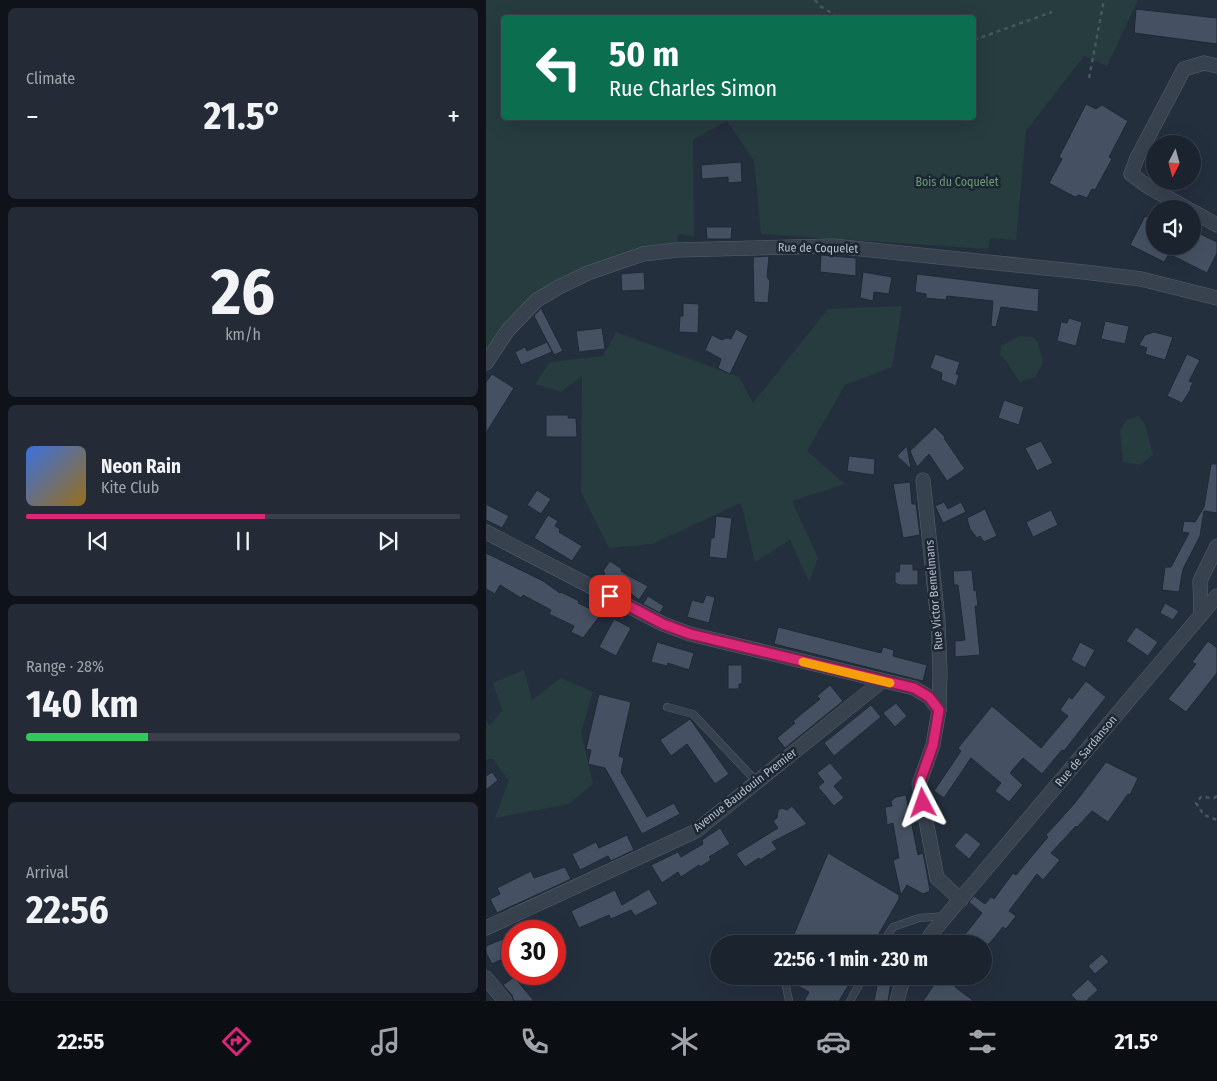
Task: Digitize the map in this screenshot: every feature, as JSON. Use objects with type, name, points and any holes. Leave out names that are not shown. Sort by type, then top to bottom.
[{"type":"street","points":[[1172,200],[1147,186],[1131,174],[1137,158],[1184,69],[1204,62],[1217,66]]},
{"type":"street","points":[[1201,216],[1217,225]]},
{"type":"street","name":"Rue de Coquelet","points":[[486,363],[508,330],[537,300],[588,273],[643,254],[677,250],[833,246],[1141,279],[1217,298]]},
{"type":"street","name":"Rue Victor Bemelmans","points":[[922,480],[938,621],[940,672],[939,710],[933,745],[919,784],[937,878],[961,900]]},
{"type":"street","points":[[486,532],[663,624],[681,631],[914,688],[929,697],[939,710]]},
{"type":"street","points":[[1201,614],[1200,581],[1217,546]]},
{"type":"street","name":"Rue de Sardanson","points":[[932,935],[1217,596]]},
{"type":"street","name":"Avenue Baudouin Premier","points":[[486,928],[696,831],[882,681]]},
{"type":"street","points":[[486,978],[505,1001]]},
{"type":"street","points":[[897,1001],[901,985]]},
{"type":"lane","points":[[666,707],[693,714],[757,782]]},
{"type":"lane","points":[[888,935],[893,926],[918,918],[947,916]]},
{"type":"lane","points":[[786,985],[789,1001]]},
{"type":"lane","points":[[850,1001],[859,985]]},
{"type":"path","points":[[815,0],[820,6],[835,15]]},
{"type":"path","points":[[1089,78],[1104,0]]},
{"type":"path","points":[[976,39],[1052,12]]},
{"type":"path","points":[[1217,796],[1214,798],[1201,797],[1196,803],[1204,815],[1217,820]]},
{"type":"green space","name":"Bois du Coquelet","points":[[486,0],[1138,0],[1107,66],[1084,56],[1026,131],[1016,240],[990,238],[988,249],[761,234],[754,161],[727,121],[693,140],[694,236],[678,234],[677,250],[643,254],[537,300],[486,363]]},
{"type":"green space","points":[[902,306],[892,367],[845,385],[807,451],[845,484],[792,501],[818,558],[809,582],[790,540],[755,562],[741,503],[652,544],[609,548],[581,492],[582,376],[561,392],[535,384],[550,362],[603,356],[616,332],[739,377],[753,403],[828,309]]},
{"type":"green space","points":[[1019,336],[1033,337],[1038,342],[1043,363],[1035,377],[1020,382],[1000,355],[1001,346]]},
{"type":"green space","points":[[1138,416],[1145,424],[1153,455],[1140,465],[1123,462],[1120,430],[1127,420]]},
{"type":"green space","points":[[524,670],[532,700],[561,678],[593,692],[581,732],[593,784],[569,804],[495,818],[509,781],[493,759],[486,759],[486,721],[490,725],[502,710],[493,683]]},
{"type":"building","points":[[1136,9],[1217,18],[1217,44],[1134,33]]},
{"type":"building","points":[[1086,104],[1096,109],[1102,105],[1128,121],[1109,157],[1112,159],[1095,190],[1092,189],[1087,198],[1079,195],[1075,197],[1049,183],[1062,159],[1059,157]]},
{"type":"building","points":[[741,162],[742,182],[728,183],[728,177],[702,179],[701,165]]},
{"type":"building","points":[[1145,216],[1146,216],[1146,253],[1130,245]]},
{"type":"building","points":[[706,227],[732,227],[731,239],[707,239]]},
{"type":"building","points":[[1201,234],[1217,242],[1217,253],[1207,273],[1171,255],[1201,255]]},
{"type":"building","points":[[821,255],[856,258],[856,276],[820,272]]},
{"type":"building","points":[[1150,255],[1168,255],[1164,262]]},
{"type":"building","points":[[769,256],[767,277],[770,281],[768,303],[754,302],[753,257]]},
{"type":"building","points":[[644,272],[645,290],[622,291],[621,274]]},
{"type":"building","points":[[863,272],[892,277],[889,294],[874,292],[873,301],[860,298]]},
{"type":"building","points":[[917,274],[1039,289],[1038,312],[1001,307],[996,327],[991,326],[993,301],[947,296],[946,300],[926,298],[926,294],[915,292]]},
{"type":"building","points":[[683,303],[699,304],[698,333],[679,332],[680,316],[683,316]]},
{"type":"building","points":[[541,308],[563,351],[554,355],[534,316]]},
{"type":"building","points":[[1069,318],[1082,322],[1076,346],[1057,341],[1061,322],[1067,323]]},
{"type":"building","points":[[1105,321],[1129,326],[1125,344],[1101,339]]},
{"type":"building","points":[[602,328],[605,349],[579,352],[576,331]]},
{"type":"building","points":[[736,329],[748,336],[730,374],[718,368],[721,359],[705,350],[712,335],[722,340],[726,338],[731,339]]},
{"type":"building","points":[[1154,332],[1173,337],[1165,360],[1145,354],[1147,348],[1139,345],[1145,335]]},
{"type":"building","points":[[547,342],[552,352],[521,365],[515,352],[525,347],[527,351]]},
{"type":"building","points":[[935,354],[960,362],[956,374],[959,375],[956,386],[941,380],[942,373],[930,368]]},
{"type":"building","points":[[1187,354],[1200,360],[1189,381],[1193,383],[1191,389],[1182,403],[1167,396]]},
{"type":"building","points":[[492,374],[514,388],[486,433],[486,382]]},
{"type":"building","points":[[1004,400],[1024,407],[1019,425],[998,418]]},
{"type":"building","points":[[546,415],[568,415],[568,418],[576,418],[577,437],[546,437]]},
{"type":"building","points":[[935,427],[945,437],[965,469],[947,481],[929,454],[917,467],[910,451]]},
{"type":"building","points":[[1041,441],[1053,463],[1037,471],[1025,448]]},
{"type":"building","points":[[907,446],[911,469],[897,456]]},
{"type":"building","points":[[849,456],[875,459],[874,475],[847,471]]},
{"type":"building","points":[[1211,464],[1217,464],[1217,513],[1204,511],[1200,536],[1183,569],[1179,592],[1162,590],[1165,567],[1171,567],[1189,533],[1182,532],[1184,521],[1195,522],[1204,507]]},
{"type":"building","points":[[910,482],[912,504],[916,504],[920,535],[903,538],[893,484]]},
{"type":"building","points":[[537,490],[551,499],[541,514],[527,505]]},
{"type":"building","points":[[944,502],[948,509],[961,502],[966,512],[943,523],[935,506]]},
{"type":"building","points":[[486,504],[509,516],[502,528],[486,520]]},
{"type":"building","points":[[985,509],[997,536],[984,542],[980,536],[977,538],[970,529],[967,518]]},
{"type":"building","points":[[1051,510],[1058,525],[1033,537],[1026,522]]},
{"type":"building","points":[[548,515],[558,521],[555,526],[560,529],[559,532],[582,546],[572,561],[534,538]]},
{"type":"building","points":[[716,516],[732,518],[727,559],[709,557],[711,538],[714,538]]},
{"type":"building","points":[[486,553],[543,581],[560,593],[579,601],[578,603],[595,611],[594,615],[599,617],[583,638],[571,632],[574,626],[549,614],[551,610],[523,595],[521,598],[500,585],[495,594],[486,589]]},
{"type":"building","points":[[610,561],[622,569],[621,571],[648,586],[639,600],[623,587],[621,590],[602,578],[605,573],[603,571]]},
{"type":"building","points":[[900,564],[913,564],[913,570],[918,570],[918,585],[900,585],[895,583],[895,572],[899,572]]},
{"type":"building","points":[[972,570],[978,606],[975,606],[980,655],[955,657],[955,641],[965,640],[958,585],[954,585],[953,571]]},
{"type":"building","points":[[706,595],[715,597],[709,623],[687,617],[692,600],[703,603]]},
{"type":"building","points":[[648,596],[664,606],[660,613],[643,604]]},
{"type":"building","points":[[1165,603],[1179,611],[1173,620],[1160,613]]},
{"type":"building","points":[[614,619],[631,628],[616,656],[599,647]]},
{"type":"building","points":[[778,627],[881,653],[883,647],[894,650],[893,656],[927,665],[923,681],[774,644]]},
{"type":"building","points":[[1136,627],[1158,642],[1148,656],[1126,641]]},
{"type":"building","points":[[1208,641],[1217,648],[1217,673],[1186,712],[1168,699],[1196,664],[1192,662]]},
{"type":"building","points":[[657,642],[694,653],[689,670],[668,663],[667,666],[651,662]]},
{"type":"building","points":[[1080,642],[1095,650],[1085,668],[1071,660]]},
{"type":"building","points":[[728,665],[742,665],[742,684],[739,684],[739,689],[728,689]]},
{"type":"building","points":[[1086,681],[1106,697],[1064,751],[1062,750],[1042,774],[1023,758],[1010,773],[1023,785],[1009,802],[995,791],[1001,783],[971,758],[944,798],[934,791],[961,751],[958,748],[992,706],[1041,748],[1068,716],[1060,710],[1069,697],[1072,699]]},
{"type":"building","points":[[830,685],[843,701],[785,748],[777,738],[795,723],[793,721],[820,699],[817,696]]},
{"type":"building","points":[[599,694],[631,702],[619,756],[624,758],[621,772],[647,817],[674,803],[680,814],[642,834],[605,768],[588,764],[591,750],[586,749]]},
{"type":"building","points":[[896,703],[907,716],[895,727],[883,713]]},
{"type":"building","points":[[871,705],[881,717],[834,756],[824,743]]},
{"type":"building","points":[[690,719],[729,774],[715,784],[687,744],[671,756],[660,740]]},
{"type":"building","points":[[1106,762],[1138,778],[1130,795],[1128,794],[1108,822],[1092,811],[1051,853],[1060,860],[1043,880],[1037,874],[1009,911],[1016,916],[1006,929],[1003,927],[992,940],[992,935],[965,935],[982,913],[969,902],[974,896],[985,904],[991,897],[994,899],[1013,873],[1016,875],[1048,837],[1046,835],[1075,803]]},
{"type":"building","points":[[830,763],[843,778],[834,786],[844,798],[834,806],[818,787],[824,782],[817,773]]},
{"type":"building","points":[[492,772],[498,780],[486,790],[486,776]]},
{"type":"building","points":[[906,795],[918,855],[923,853],[930,891],[923,894],[907,885],[901,895],[893,860],[899,858],[893,823],[887,825],[885,807],[892,806],[891,801],[896,797]]},
{"type":"building","points":[[792,806],[807,824],[772,842],[777,849],[745,867],[736,854],[778,828],[773,821],[777,818],[778,810],[782,808],[787,810]]},
{"type":"building","points":[[720,828],[730,844],[709,857],[711,860],[700,867],[699,865],[681,877],[678,872],[662,883],[651,865],[678,852],[681,857],[703,844],[702,840]]},
{"type":"building","points":[[966,832],[981,844],[969,859],[954,846]]},
{"type":"building","points":[[627,835],[634,850],[611,861],[608,856],[580,870],[572,854],[596,842],[599,848]]},
{"type":"building","points":[[828,853],[899,895],[899,899],[878,935],[794,935]]},
{"type":"building","points":[[565,867],[571,879],[497,913],[490,899],[500,894],[497,888],[531,871],[534,878]]},
{"type":"building","points":[[649,889],[658,904],[635,916],[631,910],[611,919],[609,915],[579,928],[571,911],[615,890],[622,905]]},
{"type":"building","points":[[501,940],[501,960],[492,964],[486,953],[486,946]]},
{"type":"building","points":[[1102,954],[1109,962],[1095,974],[1088,966]]},
{"type":"building","points":[[1088,979],[1098,990],[1086,1001],[1077,1001],[1071,995]]},
{"type":"building","points":[[503,985],[521,985],[534,1001],[514,1001],[512,995]]},
{"type":"building","points":[[796,985],[849,985],[839,1001],[804,1001],[809,992]]},
{"type":"building","points":[[877,985],[891,985],[888,1001],[874,1001]]},
{"type":"building","points":[[934,985],[957,985],[955,987],[974,1001],[923,1001]]},
{"type":"slow traffic","points":[[803,662],[890,683]]},
{"type":"route","points":[[610,596],[663,624],[690,634],[914,688],[929,697],[939,710],[933,745],[919,784],[923,803]]}]
